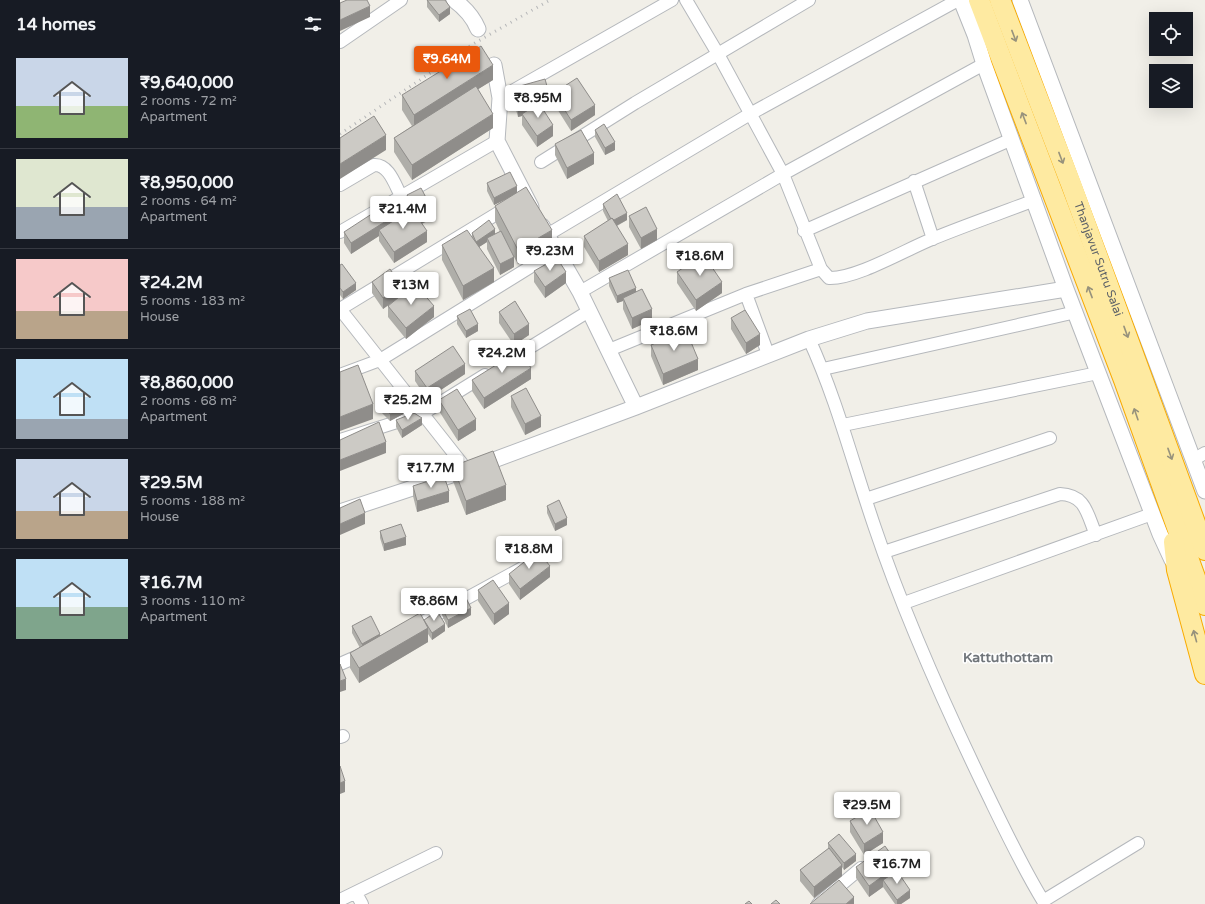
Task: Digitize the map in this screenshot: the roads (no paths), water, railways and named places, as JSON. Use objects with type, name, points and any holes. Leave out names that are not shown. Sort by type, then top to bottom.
[{"type":"highway","name":"Thanjavur Sutru Salai","points":[[978,0],[1124,380],[1172,517]]},
{"type":"highway","name":"Thanjavur Sutru Salai","points":[[1000,0],[1082,214],[1193,519]]},
{"type":"highway","points":[[1172,517],[1177,570],[1205,674]]},
{"type":"highway","points":[[1172,517],[1205,604]]},
{"type":"highway","points":[[1193,519],[1205,536]]},
{"type":"highway","points":[[1193,519],[1205,550]]},
{"type":"street","points":[[340,42],[401,0]]},
{"type":"street","points":[[500,98],[672,0]]},
{"type":"street","points":[[686,0],[718,54],[783,174],[804,231],[821,269],[830,278],[840,278],[932,239],[1035,200]]},
{"type":"street","points":[[541,162],[635,103],[810,0]]},
{"type":"street","points":[[547,235],[750,114],[958,0]]},
{"type":"street","points":[[961,0],[976,35],[984,64],[1035,200],[1066,289],[1152,514],[1177,570]]},
{"type":"street","points":[[1020,0],[1199,456],[1205,491]]},
{"type":"street","points":[[462,2],[475,21],[478,29]]},
{"type":"street","points":[[580,292],[783,174],[984,64]]},
{"type":"street","points":[[494,65],[500,98],[497,140],[547,235],[580,292],[636,407]]},
{"type":"street","points":[[804,231],[1012,139]]},
{"type":"street","points":[[340,232],[497,140]]},
{"type":"street","points":[[340,185],[374,165],[381,165],[385,168],[401,196]]},
{"type":"street","points":[[914,182],[932,239]]},
{"type":"street","points":[[466,470],[340,309],[526,196]]},
{"type":"street","points":[[340,375],[380,360],[556,251]]},
{"type":"street","points":[[609,350],[746,294],[821,269]]},
{"type":"street","points":[[340,511],[466,470],[636,407],[768,354],[867,321],[1066,289]]},
{"type":"street","points":[[746,294],[768,354]]},
{"type":"street","points":[[340,440],[422,414],[589,311]]},
{"type":"street","points":[[824,369],[1076,312]]},
{"type":"street","points":[[810,339],[824,369],[844,425],[884,552],[946,709],[1017,853],[1044,902],[1138,843]]},
{"type":"street","points":[[844,425],[1098,373]]},
{"type":"street","points":[[866,498],[1050,438]]},
{"type":"street","points":[[884,552],[1060,494],[1071,494],[1080,499],[1096,535]]},
{"type":"street","points":[[904,603],[1152,514]]},
{"type":"street","points":[[411,628],[546,555]]},
{"type":"street","points":[[340,664],[378,647]]},
{"type":"street","points":[[340,900],[436,853]]},
{"type":"street","points":[[818,904],[862,868]]},
{"type":"street","points":[[356,893],[362,904]]},
{"type":"railway","points":[[340,134],[473,44],[550,0]]},
{"type":"district","name":"Kattuthottam","points":[[1008,657]]}]
